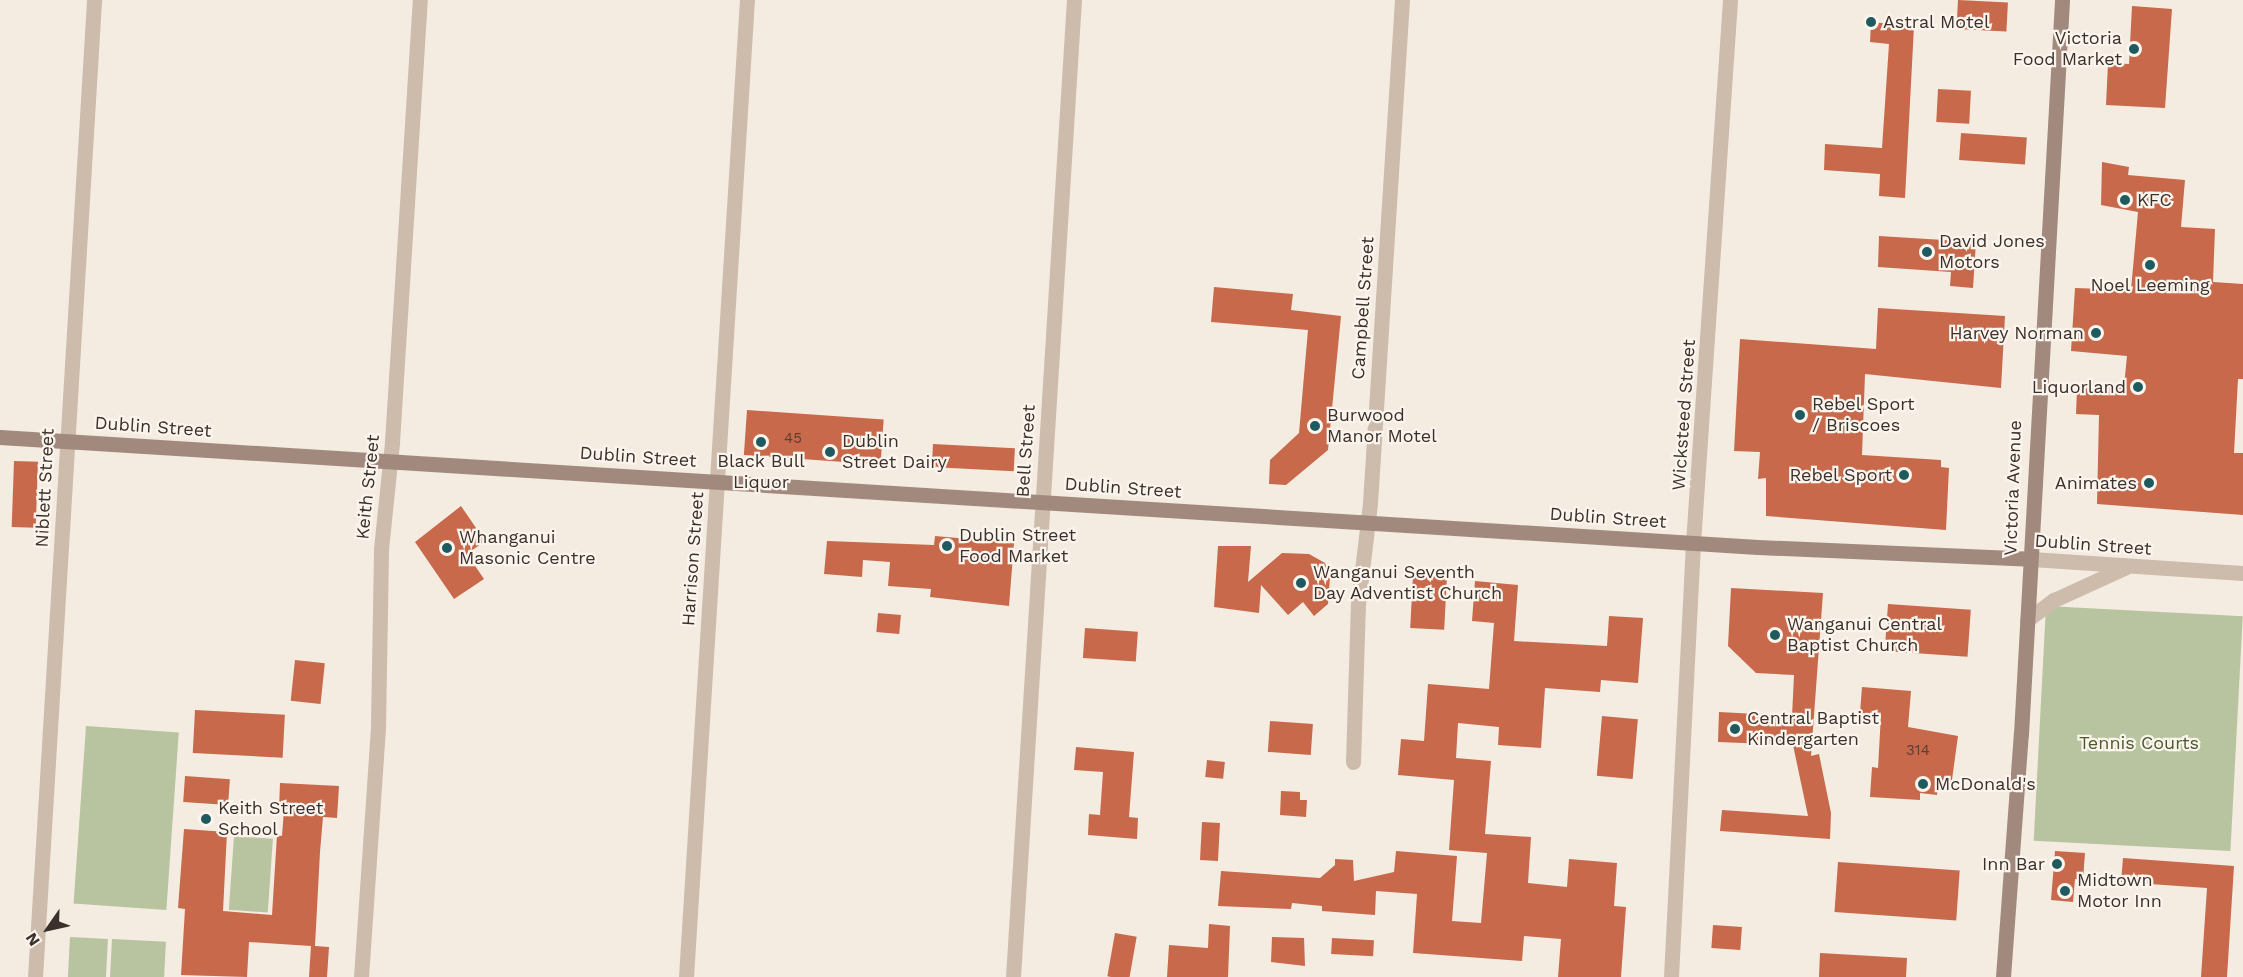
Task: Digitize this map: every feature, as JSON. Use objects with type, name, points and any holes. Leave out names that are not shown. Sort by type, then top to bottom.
[{"type":"main road","name":"Victoria Avenue","points":[[2003,977],[2027,620],[2062,0]]},
{"type":"main road","name":"Dublin Street","points":[[0,437],[1694,543],[2030,559]]},
{"type":"street","name":"Niblett Street","points":[[36,977],[94,0]]},
{"type":"street","name":"Keith Street","points":[[361,977],[378,725],[378,592],[390,462],[420,0]]},
{"type":"street","name":"Harrison Street","points":[[686,977],[747,0]]},
{"type":"street","name":"Bell Street","points":[[1013,977],[1074,0]]},
{"type":"street","name":"Campbell Street","points":[[1353,762],[1366,522],[1402,0]]},
{"type":"street","name":"Wicksteed Street","points":[[1671,977],[1694,543],[1730,0]]},
{"type":"street","name":"Dublin Street","points":[[2030,559],[2243,573]]},
{"type":"street","points":[[2027,620],[2054,600],[2126,567]]},
{"type":"green space","name":"Tennis Courts","points":[[2046,606],[2243,616],[2230,851],[2034,841]]},
{"type":"green space","points":[[86,726],[179,732],[166,910],[74,904]]},
{"type":"green space","points":[[234,836],[273,839],[268,913],[229,910]]},
{"type":"green space","points":[[70,937],[108,939],[106,977],[68,977]]},
{"type":"green space","points":[[112,939],[166,942],[164,977],[110,977]]},
{"type":"building","points":[[1958,0],[2008,3],[2006,32],[1956,29]]},
{"type":"building","points":[[2132,6],[2172,9],[2165,108],[2106,105],[2108,63],[2129,64]]},
{"type":"building","points":[[1871,22],[1914,26],[1905,198],[1879,196],[1880,174],[1824,170],[1825,144],[1882,148],[1889,44],[1870,42]]},
{"type":"building","points":[[1938,89],[1971,91],[1969,124],[1936,122]]},
{"type":"building","points":[[1961,133],[2027,138],[2025,165],[1959,160]]},
{"type":"building","points":[[2102,162],[2129,167],[2128,175],[2185,180],[2181,227],[2215,229],[2213,282],[2243,284],[2243,379],[2238,379],[2234,453],[2243,453],[2243,515],[2097,504],[2099,415],[2076,414],[2077,389],[2124,386],[2127,356],[2071,351],[2075,288],[2131,290],[2138,212],[2101,205]]},
{"type":"building","name":"David Jones Motors","points":[[1879,236],[1976,242],[1973,288],[1950,286],[1951,272],[1878,267]]},
{"type":"building","points":[[1214,287],[1293,294],[1291,310],[1341,316],[1328,450],[1286,485],[1269,484],[1270,460],[1299,433],[1308,330],[1211,322]]},
{"type":"building","name":"Rebel Sport / Briscoes","points":[[1878,308],[2005,316],[2001,388],[1865,374],[1862,455],[1941,460],[1941,467],[1949,468],[1946,530],[1766,516],[1766,478],[1758,479],[1760,452],[1734,451],[1740,339],[1876,349]]},
{"type":"building","points":[[747,410],[884,420],[881,464],[744,455]]},
{"type":"building","points":[[933,444],[1015,448],[1014,471],[932,467]]},
{"type":"building","points":[[14,461],[38,462],[36,528],[12,527]]},
{"type":"building","name":"Whanganui Masonic Centre","points":[[461,506],[485,541],[467,554],[484,579],[454,599],[415,542]]},
{"type":"building","points":[[935,536],[1014,543],[1009,606],[930,597],[931,589],[888,586],[890,562],[863,560],[862,577],[824,574],[827,541],[934,545]]},
{"type":"building","points":[[1218,546],[1251,546],[1248,582],[1282,553],[1309,554],[1325,563],[1330,577],[1328,604],[1314,616],[1303,602],[1288,615],[1261,585],[1259,613],[1214,607]]},
{"type":"building","points":[[1413,575],[1447,577],[1444,630],[1410,628]]},
{"type":"building","points":[[1475,581],[1518,585],[1514,641],[1607,646],[1609,616],[1643,618],[1638,683],[1601,680],[1600,692],[1545,688],[1541,748],[1498,745],[1499,727],[1458,723],[1456,758],[1491,761],[1485,834],[1531,837],[1528,883],[1567,887],[1569,859],[1617,863],[1614,906],[1626,907],[1621,977],[1558,977],[1561,939],[1524,936],[1522,961],[1413,953],[1417,894],[1376,891],[1375,915],[1322,911],[1322,906],[1292,903],[1291,909],[1218,906],[1221,871],[1320,878],[1335,865],[1335,859],[1353,860],[1354,881],[1394,872],[1396,851],[1457,856],[1452,921],[1481,923],[1487,853],[1449,850],[1454,780],[1398,775],[1401,739],[1424,741],[1428,684],[1489,689],[1494,623],[1472,621]]},
{"type":"building","points":[[1731,588],[1823,593],[1811,756],[1819,754],[1831,813],[1830,839],[1720,831],[1722,810],[1808,816],[1793,745],[1718,742],[1719,712],[1792,716],[1794,675],[1756,673],[1728,646]]},
{"type":"building","points":[[1888,604],[1971,610],[1968,657],[1885,651]]},
{"type":"building","points":[[878,613],[901,615],[899,634],[876,632]]},
{"type":"building","points":[[1085,628],[1138,632],[1136,662],[1083,658]]},
{"type":"building","points":[[295,660],[325,663],[321,704],[291,701]]},
{"type":"building","points":[[1862,687],[1911,691],[1908,727],[1958,736],[1951,787],[1938,786],[1937,795],[1920,793],[1920,800],[1870,797],[1872,767],[1878,768],[1881,715],[1860,713]]},
{"type":"building","points":[[195,710],[285,715],[283,758],[193,753]]},
{"type":"building","points":[[1602,716],[1638,719],[1633,779],[1597,776]]},
{"type":"building","points":[[1270,721],[1313,724],[1311,755],[1268,752]]},
{"type":"building","points":[[1076,747],[1134,752],[1129,817],[1138,818],[1137,839],[1088,835],[1089,814],[1100,815],[1103,772],[1074,770]]},
{"type":"building","points":[[1207,760],[1225,762],[1223,779],[1205,777]]},
{"type":"building","points":[[185,776],[230,779],[228,805],[183,802]]},
{"type":"building","points":[[280,783],[339,786],[337,818],[323,817],[320,852],[315,946],[329,947],[327,977],[309,977],[311,946],[249,942],[247,977],[181,975],[185,909],[178,908],[184,829],[227,832],[223,911],[272,915],[277,835],[282,836],[284,810],[279,809]]},
{"type":"building","points":[[1281,791],[1300,792],[1300,800],[1307,800],[1306,817],[1280,815]]},
{"type":"building","points":[[1202,822],[1220,823],[1218,861],[1200,860]]},
{"type":"building","points":[[2055,851],[2085,853],[2083,880],[2075,879],[2073,902],[2051,900]]},
{"type":"building","points":[[2123,858],[2234,866],[2227,977],[2201,977],[2207,888],[2121,882]]},
{"type":"building","points":[[1838,862],[1960,871],[1956,920],[1835,912]]},
{"type":"building","points":[[1209,924],[1230,926],[1228,977],[1167,977],[1169,945],[1208,948]]},
{"type":"building","points":[[1713,925],[1742,927],[1740,950],[1711,948]]},
{"type":"building","points":[[1115,933],[1137,937],[1130,977],[1107,976]]},
{"type":"building","points":[[1272,937],[1304,938],[1305,966],[1271,962]]},
{"type":"building","points":[[1332,938],[1374,940],[1373,956],[1331,954]]},
{"type":"building","points":[[1820,953],[1907,958],[1906,977],[1819,977]]},
{"type":"place","name":"Astral Motel","points":[[1871,22]]},
{"type":"place","name":"Victoria Food Market","points":[[2134,49]]},
{"type":"place","name":"KFC","points":[[2125,200]]},
{"type":"place","name":"David Jones Motors","points":[[1927,252]]},
{"type":"place","name":"Noel Leeming","points":[[2150,265]]},
{"type":"place","name":"Harvey Norman","points":[[2096,333]]},
{"type":"place","name":"Liquorland","points":[[2138,387]]},
{"type":"place","name":"Rebel Sport / Briscoes","points":[[1800,415]]},
{"type":"place","name":"Burwood Manor Motel","points":[[1315,426]]},
{"type":"place","name":"Black Bull Liquor","points":[[761,442]]},
{"type":"place","name":"Dublin Street Dairy","points":[[830,452]]},
{"type":"place","name":"Rebel Sport","points":[[1904,475]]},
{"type":"place","name":"Animates","points":[[2149,483]]},
{"type":"place","name":"Dublin Street Food Market","points":[[947,546]]},
{"type":"place","name":"Whanganui Masonic Centre","points":[[447,548]]},
{"type":"place","name":"Wanganui Seventh Day Adventist Church","points":[[1301,583]]},
{"type":"place","name":"Wanganui Central Baptist Church","points":[[1775,635]]},
{"type":"place","name":"Central Baptist Kindergarten","points":[[1735,729]]},
{"type":"place","name":"McDonald's","points":[[1923,784]]},
{"type":"place","name":"Keith Street School","points":[[206,819]]},
{"type":"place","name":"Inn Bar","points":[[2057,864]]},
{"type":"place","name":"Midtown Motor Inn","points":[[2065,891]]}]
